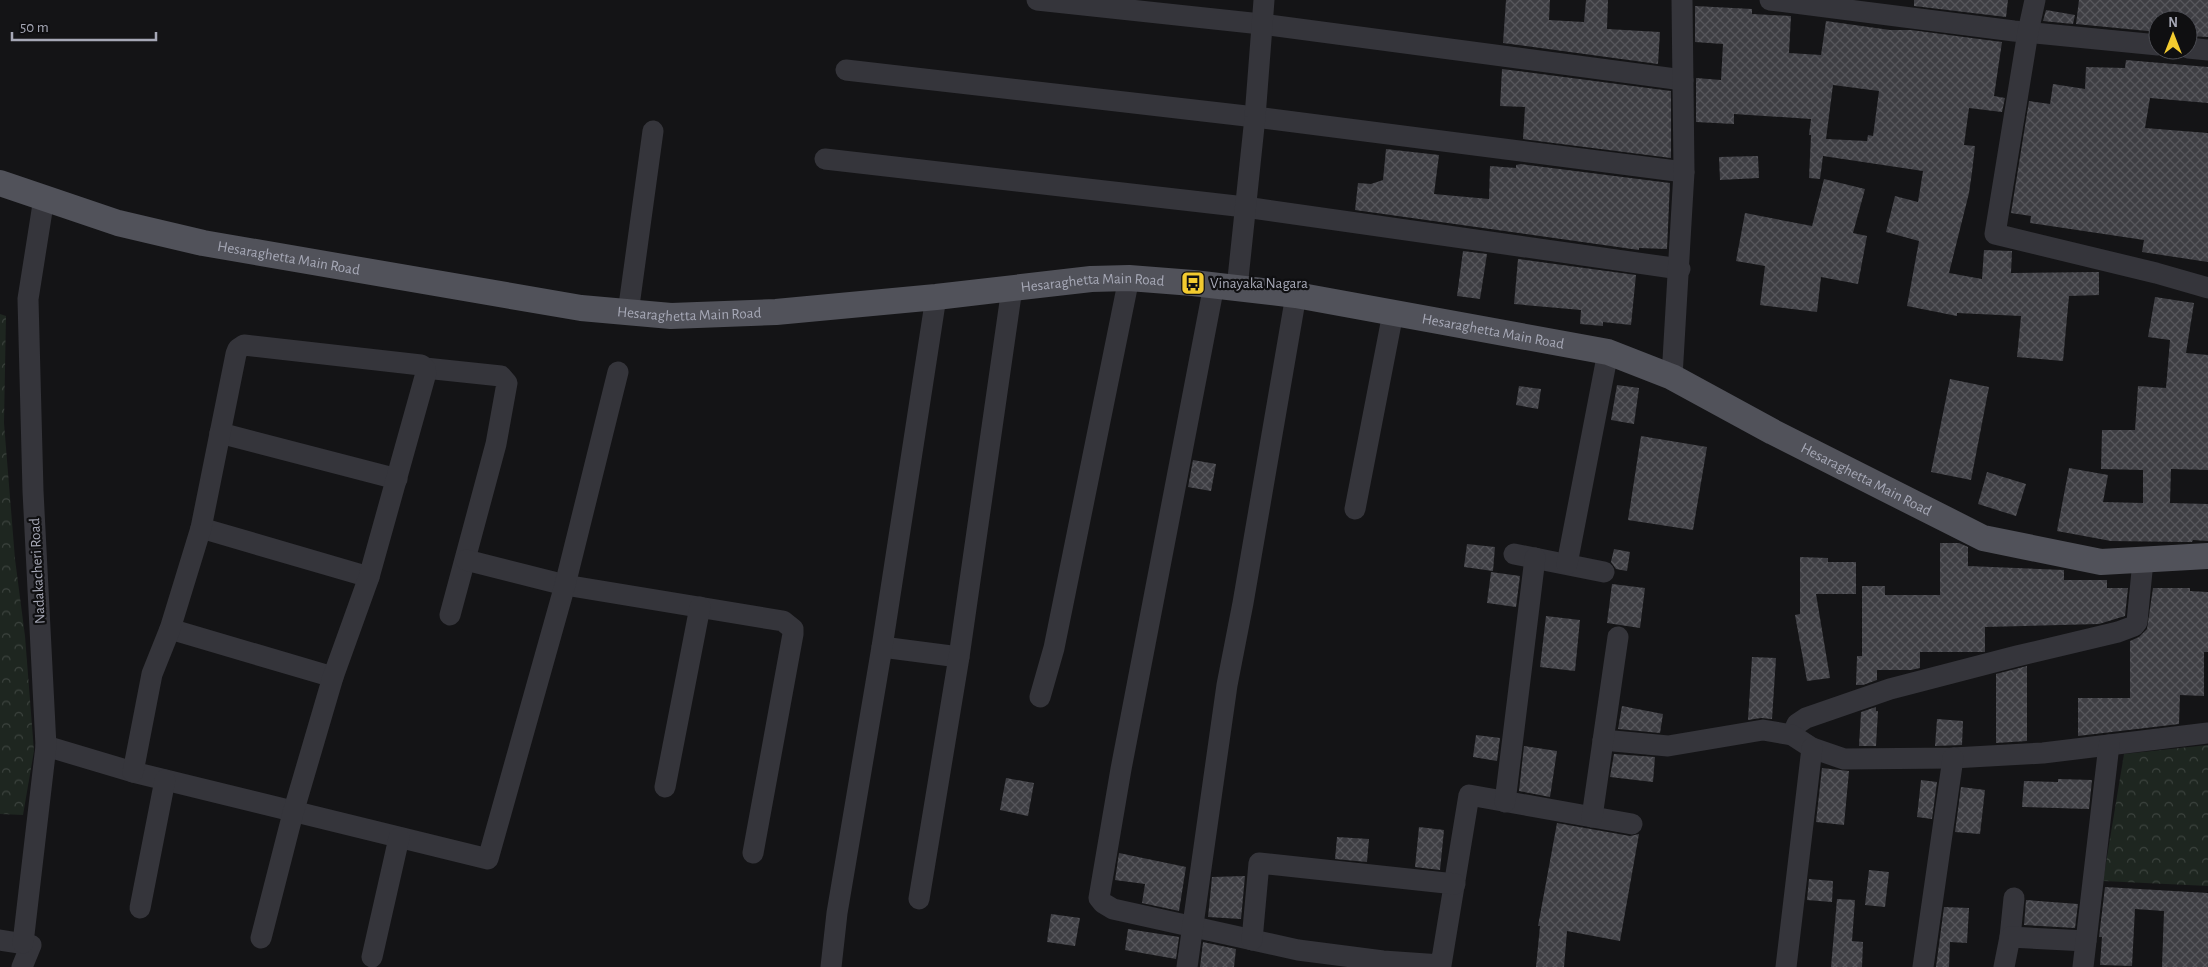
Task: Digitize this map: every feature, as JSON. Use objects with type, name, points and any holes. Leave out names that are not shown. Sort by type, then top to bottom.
[{"type":"main road","name":"Hesaraghetta Main Road","points":[[0,183],[118,223],[203,243],[581,308],[628,313],[671,316],[776,312],[936,297],[1091,279],[1129,278],[1296,295],[1608,352],[1672,377],[1772,432],[1983,538],[2101,562],[2208,556]]},
{"type":"street","points":[[1037,0],[1261,24],[1683,80]]},
{"type":"street","points":[[1264,0],[1255,117],[1245,207],[1225,287],[1121,769],[1099,898],[1113,909],[1252,940],[1296,959],[1383,964],[1441,964],[1469,795],[1632,824]]},
{"type":"street","points":[[1672,377],[1680,269],[1684,172],[1682,0]]},
{"type":"street","points":[[1775,0],[2028,32],[2148,44]]},
{"type":"street","points":[[2035,0],[2028,32],[1995,234],[2156,273],[2208,288]]},
{"type":"street","points":[[846,70],[1255,117],[1684,172]]},
{"type":"street","points":[[628,313],[653,131]]},
{"type":"street","points":[[825,160],[1245,207],[1680,269]]},
{"type":"street","name":"Nadakacheri Road","points":[[22,967],[31,945],[22,944],[46,746],[33,491],[28,299],[44,198]]},
{"type":"street","points":[[1040,697],[1054,648],[1129,278]]},
{"type":"street","points":[[919,899],[959,657],[1012,288]]},
{"type":"street","points":[[1187,967],[1227,685],[1296,295]]},
{"type":"street","points":[[831,967],[936,297]]},
{"type":"street","points":[[1355,508],[1393,313]]},
{"type":"street","points":[[133,772],[152,674],[170,629],[201,528],[236,354],[238,349],[244,346],[421,365],[425,368],[501,376],[507,383],[496,444],[450,615]]},
{"type":"street","points":[[1567,564],[1608,352]]},
{"type":"street","points":[[260,938],[293,813],[333,677],[369,577],[426,373],[425,368]]},
{"type":"street","points":[[46,746],[133,772],[293,813],[488,859],[565,586],[618,372]]},
{"type":"street","points":[[220,433],[396,478]]},
{"type":"street","points":[[201,528],[369,577]]},
{"type":"street","points":[[1514,554],[1604,572]]},
{"type":"street","points":[[1506,802],[1536,558]]},
{"type":"street","points":[[466,560],[565,586],[783,621],[793,628],[753,853]]},
{"type":"street","points":[[1792,735],[1797,724],[1806,718],[1890,690],[2017,656],[2118,632],[2134,626],[2137,622],[2143,561]]},
{"type":"street","points":[[664,787],[700,607]]},
{"type":"street","points":[[170,629],[333,677]]},
{"type":"street","points":[[1592,817],[1618,637]]},
{"type":"street","points":[[882,647],[959,657]]},
{"type":"street","points":[[1603,740],[1668,746],[1764,730],[1792,735],[1812,748],[1844,759],[1953,758],[2043,753],[2208,733]]},
{"type":"street","points":[[2083,967],[2109,745]]},
{"type":"street","points":[[1786,967],[1812,748]]},
{"type":"street","points":[[1923,967],[1953,758]]},
{"type":"street","points":[[140,908],[166,780]]},
{"type":"street","points":[[372,958],[399,838]]},
{"type":"street","points":[[1252,940],[1259,863],[1455,884]]},
{"type":"street","points":[[2004,967],[2010,937],[2014,898]]},
{"type":"street","points":[[2010,937],[2086,941]]},
{"type":"street","points":[[0,940],[22,944]]},
{"type":"green space","points":[[0,314],[6,316],[4,423],[15,559],[25,636],[34,751],[23,815],[0,814]]},
{"type":"green space","points":[[2208,745],[2208,886],[2103,881],[2124,754]]},
{"type":"building","points":[[1506,0],[1550,0],[1549,20],[1584,22],[1586,0],[1608,0],[1607,29],[1660,32],[1658,64],[1503,43]]},
{"type":"building","points":[[1914,0],[2008,0],[2006,17],[1914,6]]},
{"type":"building","points":[[2079,0],[2208,0],[2208,37],[2198,36],[2198,10],[2148,10],[2148,31],[2076,24]]},
{"type":"building","points":[[1695,6],[1752,9],[1752,14],[1791,16],[1789,53],[1821,55],[1826,21],[2002,42],[1994,96],[2005,98],[2002,112],[1969,108],[1964,145],[1975,146],[1972,172],[1969,193],[1949,273],[1982,279],[1984,250],[2012,251],[2011,273],[2099,272],[2099,295],[2069,296],[2063,361],[2017,357],[2021,316],[1957,313],[1957,316],[1907,306],[1919,241],[1886,232],[1895,196],[1918,202],[1923,171],[1823,156],[1820,179],[1809,178],[1811,119],[1734,114],[1734,124],[1696,122],[1696,78],[1721,80],[1723,44],[1695,42]],"holes":[[[1833,85],[1879,91],[1873,136],[1868,135],[1867,141],[1826,139]]]},
{"type":"building","points":[[2046,10],[2075,15],[2073,24],[2043,21]]},
{"type":"building","points":[[2126,60],[2208,67],[2208,103],[2150,98],[2145,128],[2208,133],[2208,262],[2142,252],[2144,240],[2030,223],[2031,216],[2011,213],[2029,101],[2050,104],[2053,84],[2085,89],[2086,67],[2125,68]]},
{"type":"building","points":[[1502,69],[1671,91],[1671,158],[1523,139],[1525,107],[1500,106]]},
{"type":"building","points":[[1386,149],[1439,155],[1434,194],[1489,199],[1490,166],[1516,168],[1516,165],[1521,164],[1670,183],[1667,249],[1639,248],[1639,250],[1355,210],[1358,183],[1371,184],[1383,180]]},
{"type":"building","points":[[1758,156],[1759,178],[1720,180],[1719,157]]},
{"type":"building","points":[[1824,179],[1865,189],[1853,233],[1867,236],[1858,284],[1821,277],[1817,312],[1760,305],[1765,266],[1736,261],[1745,213],[1812,226]]},
{"type":"building","points":[[1463,251],[1487,254],[1480,299],[1457,296]]},
{"type":"building","points":[[1518,259],[1636,275],[1631,325],[1603,322],[1603,326],[1580,324],[1581,310],[1514,304]]},
{"type":"building","points":[[2155,297],[2194,303],[2186,353],[2208,355],[2208,470],[2171,469],[2170,503],[2208,504],[2208,541],[2111,541],[2057,531],[2069,468],[2108,475],[2103,502],[2143,503],[2143,470],[2101,469],[2102,430],[2135,430],[2138,386],[2166,388],[2170,340],[2148,337]]},
{"type":"building","points":[[1950,379],[1989,387],[1971,480],[1931,472]]},
{"type":"building","points":[[1617,385],[1639,388],[1634,424],[1611,420]]},
{"type":"building","points":[[1519,386],[1541,389],[1538,409],[1516,405]]},
{"type":"building","points":[[1641,436],[1707,447],[1693,530],[1628,520]]},
{"type":"building","points":[[1193,460],[1216,464],[1211,491],[1188,487]]},
{"type":"building","points":[[1987,472],[2026,484],[2016,516],[1978,504]]},
{"type":"building","points":[[1940,543],[1959,543],[1968,547],[1968,566],[2064,570],[2064,580],[2107,580],[2107,588],[2128,588],[2125,616],[2099,624],[1985,627],[1985,652],[1920,652],[1920,668],[1911,670],[1877,670],[1877,680],[1863,685],[1856,685],[1857,656],[1862,656],[1862,586],[1885,586],[1885,595],[1940,595]]},
{"type":"building","points":[[1467,544],[1495,547],[1493,571],[1464,567]]},
{"type":"building","points":[[1614,549],[1630,552],[1627,571],[1616,569],[1611,562]]},
{"type":"building","points":[[1800,557],[1828,558],[1828,562],[1856,562],[1856,594],[1816,594],[1830,678],[1807,681],[1795,615],[1800,614]]},
{"type":"building","points":[[1491,572],[1520,576],[1516,607],[1487,603]]},
{"type":"building","points":[[1612,584],[1645,588],[1640,628],[1607,623]]},
{"type":"building","points":[[2153,588],[2190,588],[2190,591],[2208,592],[2208,652],[2204,652],[2204,696],[2180,695],[2179,724],[2078,736],[2078,698],[2130,698],[2130,641],[2139,637],[2147,629]]},
{"type":"building","points":[[1546,616],[1580,620],[1575,671],[1540,667]]},
{"type":"building","points":[[1752,657],[1776,658],[1772,719],[1748,720]]},
{"type":"building","points":[[2027,666],[2027,741],[1996,743],[1996,674]]},
{"type":"building","points":[[1622,706],[1663,714],[1660,733],[1618,729]]},
{"type":"building","points":[[1876,707],[1876,711],[1878,711],[1876,746],[1859,746],[1861,712]]},
{"type":"building","points":[[1937,719],[1963,721],[1962,745],[1935,746]]},
{"type":"building","points":[[1476,735],[1500,738],[1497,761],[1473,757]]},
{"type":"building","points":[[1524,746],[1557,751],[1550,797],[1519,791]]},
{"type":"building","points":[[1614,754],[1655,757],[1653,782],[1610,777]]},
{"type":"building","points":[[1822,768],[1849,771],[1844,825],[1816,822]]},
{"type":"building","points":[[1006,778],[1034,783],[1028,816],[1000,810]]},
{"type":"building","points":[[2058,779],[2092,780],[2089,809],[2022,807],[2024,781],[2058,782]]},
{"type":"building","points":[[1921,780],[1937,782],[1932,819],[1917,817]]},
{"type":"building","points":[[1961,787],[1985,790],[1980,834],[1955,832]]},
{"type":"building","points":[[1557,823],[1630,836],[1639,834],[1620,941],[1567,931],[1564,967],[1536,967],[1540,926],[1538,926]]},
{"type":"building","points":[[1419,827],[1444,830],[1440,870],[1415,867]]},
{"type":"building","points":[[1337,837],[1369,839],[1367,862],[1335,859]]},
{"type":"building","points":[[1119,853],[1186,867],[1179,911],[1142,903],[1145,884],[1115,880]]},
{"type":"building","points":[[1869,870],[1889,872],[1885,907],[1865,905]]},
{"type":"building","points":[[1245,876],[1241,919],[1208,917],[1212,877]]},
{"type":"building","points":[[1809,879],[1833,881],[1832,902],[1807,900]]},
{"type":"building","points":[[2105,887],[2208,893],[2208,967],[2162,967],[2164,911],[2135,909],[2132,966],[2100,965],[2102,937],[2099,937]]},
{"type":"building","points":[[1837,899],[1855,900],[1852,941],[1863,942],[1862,967],[1831,967]]},
{"type":"building","points":[[2026,900],[2078,904],[2075,928],[2024,925]]},
{"type":"building","points":[[1944,907],[1969,908],[1967,943],[1950,942],[1949,967],[1936,967]]},
{"type":"building","points":[[1051,914],[1080,918],[1075,946],[1047,942]]},
{"type":"building","points":[[1128,929],[1179,937],[1176,959],[1125,950]]},
{"type":"building","points":[[1203,942],[1236,949],[1234,967],[1200,967]]},
{"type":"place","name":"Vinayaka Nagara","points":[[1193,283]]}]
